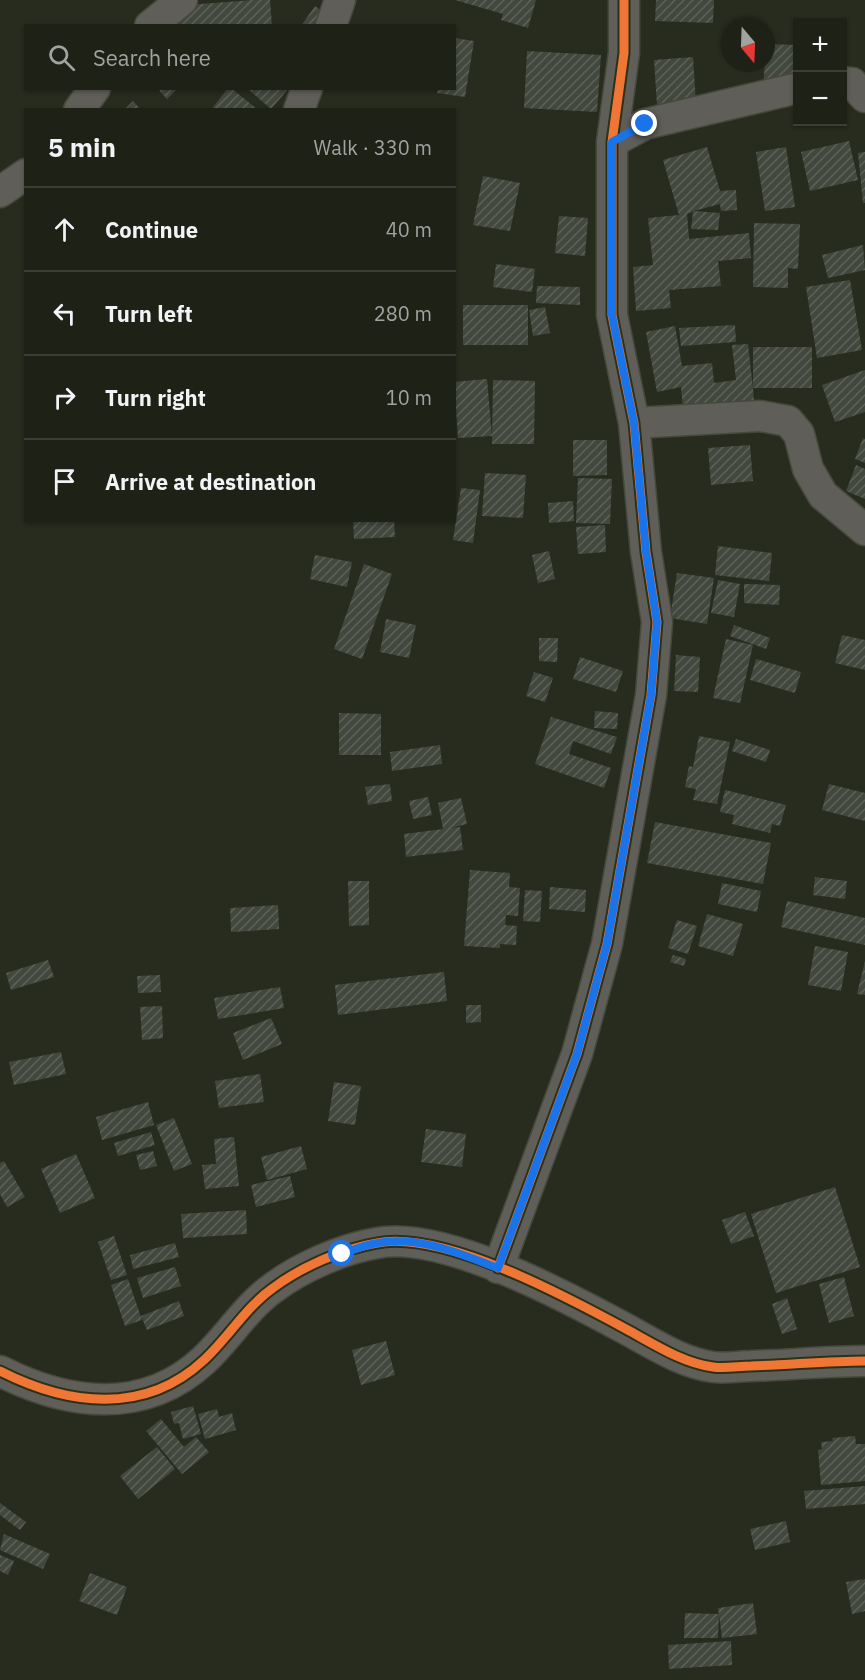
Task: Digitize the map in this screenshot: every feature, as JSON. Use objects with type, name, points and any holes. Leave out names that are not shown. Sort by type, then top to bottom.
[{"type":"street","points":[[152,24],[182,0]]},
{"type":"street","points":[[332,24],[340,0]]},
{"type":"street","points":[[498,1268],[577,1054],[607,944],[651,695],[657,622],[646,552],[634,423],[612,315],[612,142],[624,53],[624,0]]},
{"type":"street","points":[[612,142],[645,124],[793,89]]},
{"type":"street","points":[[80,108],[94,90]]},
{"type":"street","points":[[300,108],[306,90]]},
{"type":"street","points":[[0,192],[24,175]]},
{"type":"street","points":[[634,423],[760,416],[788,421],[799,434],[808,469],[823,495],[865,530]]},
{"type":"street","points":[[0,1371],[30,1386],[75,1399],[122,1401],[173,1383],[203,1361],[272,1288],[324,1259],[378,1242],[416,1242],[450,1249],[556,1291],[673,1354],[712,1367],[865,1361]]},
{"type":"building","points":[[270,0],[272,24],[177,24],[175,6]]},
{"type":"building","points":[[455,0],[536,0],[528,28],[501,20],[503,14]]},
{"type":"building","points":[[656,0],[714,0],[713,23],[655,21]]},
{"type":"building","points":[[315,6],[335,20],[333,24],[302,24]]},
{"type":"building","points":[[456,38],[474,41],[465,97],[437,93],[438,90],[456,90]]},
{"type":"building","points":[[775,44],[793,45],[793,90],[763,90],[764,72],[775,72]]},
{"type":"building","points":[[527,51],[601,55],[597,112],[524,108]]},
{"type":"building","points":[[693,57],[696,103],[657,106],[654,60]]},
{"type":"building","points":[[159,90],[176,90],[167,99]]},
{"type":"building","points":[[226,90],[233,90],[256,108],[213,108]]},
{"type":"building","points":[[249,90],[287,90],[270,108]]},
{"type":"building","points":[[133,101],[139,108],[126,108]]},
{"type":"building","points":[[849,141],[858,180],[810,191],[801,152]]},
{"type":"building","points":[[707,147],[720,191],[736,190],[737,210],[721,211],[720,204],[694,211],[720,213],[718,230],[691,229],[693,212],[687,214],[689,239],[749,233],[751,258],[718,261],[721,286],[669,290],[671,308],[636,311],[633,267],[653,265],[648,218],[679,215],[663,160]]},
{"type":"building","points":[[786,147],[795,207],[765,211],[756,152]]},
{"type":"building","points":[[865,152],[865,203],[863,203],[858,153]]},
{"type":"building","points":[[483,176],[520,183],[510,231],[473,225]]},
{"type":"building","points":[[559,216],[588,218],[585,256],[555,253]]},
{"type":"building","points":[[754,223],[800,224],[798,269],[788,268],[788,288],[753,287]]},
{"type":"building","points":[[863,245],[865,270],[828,278],[822,255]]},
{"type":"building","points":[[496,264],[535,269],[532,292],[493,287]]},
{"type":"building","points":[[850,280],[862,350],[817,358],[806,287]]},
{"type":"building","points":[[537,286],[580,287],[580,305],[536,303]]},
{"type":"building","points":[[463,305],[528,305],[528,345],[463,345]]},
{"type":"building","points":[[545,307],[550,333],[533,336],[529,310]]},
{"type":"building","points":[[735,325],[736,342],[681,346],[679,328]]},
{"type":"building","points":[[675,326],[682,366],[712,363],[714,383],[736,380],[732,345],[748,344],[754,401],[683,409],[681,387],[657,392],[646,332]]},
{"type":"building","points":[[753,347],[812,347],[812,388],[753,388]]},
{"type":"building","points":[[865,370],[865,412],[835,422],[822,385]]},
{"type":"building","points":[[487,379],[492,436],[458,438],[456,382]]},
{"type":"building","points":[[493,380],[535,381],[534,444],[492,444]]},
{"type":"building","points":[[863,438],[865,439],[865,463],[855,459]]},
{"type":"building","points":[[573,440],[607,440],[607,475],[573,476]]},
{"type":"building","points":[[750,445],[753,481],[711,485],[708,448]]},
{"type":"building","points":[[856,465],[865,469],[865,499],[846,491]]},
{"type":"building","points":[[485,473],[526,475],[523,518],[482,516]]},
{"type":"building","points":[[578,478],[612,479],[610,524],[576,523]]},
{"type":"building","points":[[461,488],[480,490],[473,543],[453,540]]},
{"type":"building","points":[[573,501],[574,521],[549,523],[548,503]]},
{"type":"building","points":[[353,522],[394,522],[395,537],[354,539]]},
{"type":"building","points":[[605,525],[606,552],[578,554],[576,527]]},
{"type":"building","points":[[718,546],[772,553],[769,581],[715,575]]},
{"type":"building","points":[[549,551],[555,579],[538,583],[532,555]]},
{"type":"building","points":[[315,555],[352,562],[347,587],[310,579]]},
{"type":"building","points":[[364,564],[392,574],[362,659],[334,649]]},
{"type":"building","points":[[677,573],[714,578],[707,624],[670,618]]},
{"type":"building","points":[[718,580],[740,584],[734,617],[711,613]]},
{"type":"building","points":[[744,584],[780,585],[779,605],[744,603]]},
{"type":"building","points":[[386,619],[416,625],[409,658],[380,652]]},
{"type":"building","points":[[734,625],[770,638],[766,649],[730,636]]},
{"type":"building","points":[[842,635],[865,640],[865,670],[835,663]]},
{"type":"building","points":[[539,638],[558,638],[557,662],[539,661]]},
{"type":"building","points":[[726,639],[753,645],[740,703],[713,698]]},
{"type":"building","points":[[676,655],[700,657],[698,692],[674,691]]},
{"type":"building","points":[[580,657],[623,671],[616,692],[573,679]]},
{"type":"building","points":[[756,659],[801,672],[795,693],[750,680]]},
{"type":"building","points":[[534,672],[553,678],[545,702],[526,696]]},
{"type":"building","points":[[595,711],[618,713],[617,729],[594,728]]},
{"type":"building","points":[[339,713],[381,714],[381,755],[339,755]]},
{"type":"building","points":[[551,717],[617,737],[611,754],[573,741],[569,754],[611,768],[604,788],[535,764]]},
{"type":"building","points":[[699,736],[730,742],[717,804],[693,800],[696,789],[685,787],[689,766],[693,767]]},
{"type":"building","points":[[736,739],[770,750],[766,762],[732,751]]},
{"type":"building","points":[[440,745],[442,764],[392,771],[390,752]]},
{"type":"building","points":[[390,784],[392,801],[368,805],[365,787]]},
{"type":"building","points":[[829,784],[865,793],[865,821],[822,810]]},
{"type":"building","points":[[725,790],[786,805],[780,826],[772,824],[770,833],[732,824],[734,815],[720,812]]},
{"type":"building","points":[[428,797],[432,815],[413,819],[409,801]]},
{"type":"building","points":[[461,798],[467,824],[450,828],[460,827],[463,850],[406,857],[404,834],[443,829],[438,803]]},
{"type":"building","points":[[655,822],[771,843],[763,884],[647,863]]},
{"type":"building","points":[[470,870],[510,873],[509,887],[520,888],[518,916],[506,915],[505,925],[517,926],[516,945],[500,944],[500,948],[464,946]]},
{"type":"building","points":[[815,877],[847,881],[845,899],[813,895]]},
{"type":"building","points":[[348,881],[369,881],[369,925],[349,926]]},
{"type":"building","points":[[722,883],[761,891],[757,912],[718,904]]},
{"type":"building","points":[[550,887],[586,890],[585,912],[549,909]]},
{"type":"building","points":[[525,890],[542,891],[540,922],[523,921]]},
{"type":"building","points":[[787,901],[865,918],[865,945],[781,927]]},
{"type":"building","points":[[278,905],[279,929],[231,932],[230,908]]},
{"type":"building","points":[[707,914],[743,924],[733,956],[698,946]]},
{"type":"building","points":[[677,920],[697,926],[688,954],[668,948]]},
{"type":"building","points":[[815,946],[848,952],[841,991],[808,985]]},
{"type":"building","points":[[673,955],[686,959],[684,966],[670,962]]},
{"type":"building","points":[[48,960],[54,977],[11,990],[6,973]]},
{"type":"building","points":[[865,961],[865,995],[857,994]]},
{"type":"building","points":[[444,972],[447,1001],[338,1015],[335,985]]},
{"type":"building","points":[[160,975],[161,992],[138,993],[137,976]]},
{"type":"building","points":[[280,987],[284,1008],[218,1019],[214,998]]},
{"type":"building","points":[[466,1005],[481,1005],[481,1022],[466,1023]]},
{"type":"building","points":[[162,1006],[163,1038],[142,1040],[140,1007]]},
{"type":"building","points":[[271,1018],[282,1044],[243,1060],[233,1033]]},
{"type":"building","points":[[61,1052],[66,1074],[14,1085],[9,1062]]},
{"type":"building","points":[[260,1074],[264,1102],[219,1108],[215,1081]]},
{"type":"building","points":[[334,1082],[361,1086],[355,1125],[328,1121]]},
{"type":"building","points":[[148,1102],[154,1125],[102,1140],[96,1117]]},
{"type":"building","points":[[174,1118],[192,1164],[174,1171],[156,1125]]},
{"type":"building","points":[[426,1129],[466,1134],[462,1167],[421,1162]]},
{"type":"building","points":[[151,1132],[155,1145],[118,1156],[114,1143]]},
{"type":"building","points":[[234,1137],[239,1186],[205,1189],[202,1165],[216,1164],[214,1139]]},
{"type":"building","points":[[301,1146],[307,1169],[267,1180],[261,1157]]},
{"type":"building","points":[[153,1151],[157,1166],[140,1170],[136,1155]]},
{"type":"building","points":[[76,1154],[95,1198],[60,1213],[41,1169]]},
{"type":"building","points":[[4,1161],[25,1197],[7,1207],[0,1194],[0,1163]]},
{"type":"building","points":[[290,1176],[295,1197],[256,1207],[251,1185]]},
{"type":"building","points":[[835,1187],[860,1267],[776,1293],[751,1214]]},
{"type":"building","points":[[246,1210],[247,1234],[183,1238],[181,1214]]},
{"type":"building","points":[[745,1212],[754,1236],[731,1244],[722,1220]]},
{"type":"building","points":[[114,1236],[127,1275],[111,1280],[98,1242]]},
{"type":"building","points":[[175,1243],[179,1257],[133,1269],[130,1255]]},
{"type":"building","points":[[175,1267],[181,1286],[143,1298],[137,1278]]},
{"type":"building","points":[[844,1277],[854,1316],[829,1323],[819,1284]]},
{"type":"building","points":[[128,1279],[142,1320],[125,1326],[111,1285]]},
{"type":"building","points":[[787,1298],[797,1329],[782,1334],[772,1304]]},
{"type":"building","points":[[179,1301],[184,1316],[147,1330],[141,1316]]},
{"type":"building","points":[[386,1341],[395,1375],[361,1385],[352,1350]]},
{"type":"building","points":[[193,1406],[201,1434],[183,1439],[179,1423],[174,1424],[171,1412]]},
{"type":"building","points":[[217,1409],[219,1417],[232,1413],[236,1430],[205,1439],[198,1414]]},
{"type":"building","points":[[161,1419],[184,1447],[196,1437],[209,1452],[182,1474],[146,1431]]},
{"type":"building","points":[[855,1436],[856,1444],[865,1444],[865,1481],[821,1485],[818,1450],[822,1449],[821,1442],[833,1441],[832,1438]]},
{"type":"building","points":[[157,1447],[175,1469],[138,1499],[120,1476]]},
{"type":"building","points":[[865,1486],[865,1504],[806,1509],[804,1491]]},
{"type":"building","points":[[0,1503],[26,1522],[20,1530],[0,1515]]},
{"type":"building","points":[[786,1521],[790,1542],[755,1550],[750,1529]]},
{"type":"building","points":[[4,1534],[50,1554],[43,1569],[0,1550]]},
{"type":"building","points":[[0,1555],[14,1561],[8,1575],[0,1571]]},
{"type":"building","points":[[90,1573],[127,1587],[117,1615],[79,1601]]},
{"type":"building","points":[[865,1579],[865,1611],[852,1614],[846,1582]]},
{"type":"building","points":[[753,1603],[757,1634],[722,1638],[718,1608]]},
{"type":"building","points":[[685,1613],[719,1614],[718,1638],[684,1638]]},
{"type":"building","points":[[731,1641],[732,1665],[669,1669],[668,1645]]},
{"type":"cycle path","points":[[498,1268],[577,1054],[607,944],[651,695],[657,622],[646,552],[634,423],[612,315],[612,142],[624,53],[624,0]]},
{"type":"cycle path","points":[[0,1371],[52,1392],[78,1397],[105,1399],[131,1397],[156,1390],[181,1378],[204,1360],[254,1304],[296,1273],[350,1250],[377,1243],[404,1242],[435,1246],[504,1269],[571,1300],[668,1352],[701,1365],[722,1368],[865,1361]]},
{"type":"route","points":[[342,1254],[378,1242],[416,1242],[450,1249],[498,1268],[577,1054],[607,944],[651,695],[657,622],[646,552],[634,423],[612,315],[612,142],[645,124]]}]
